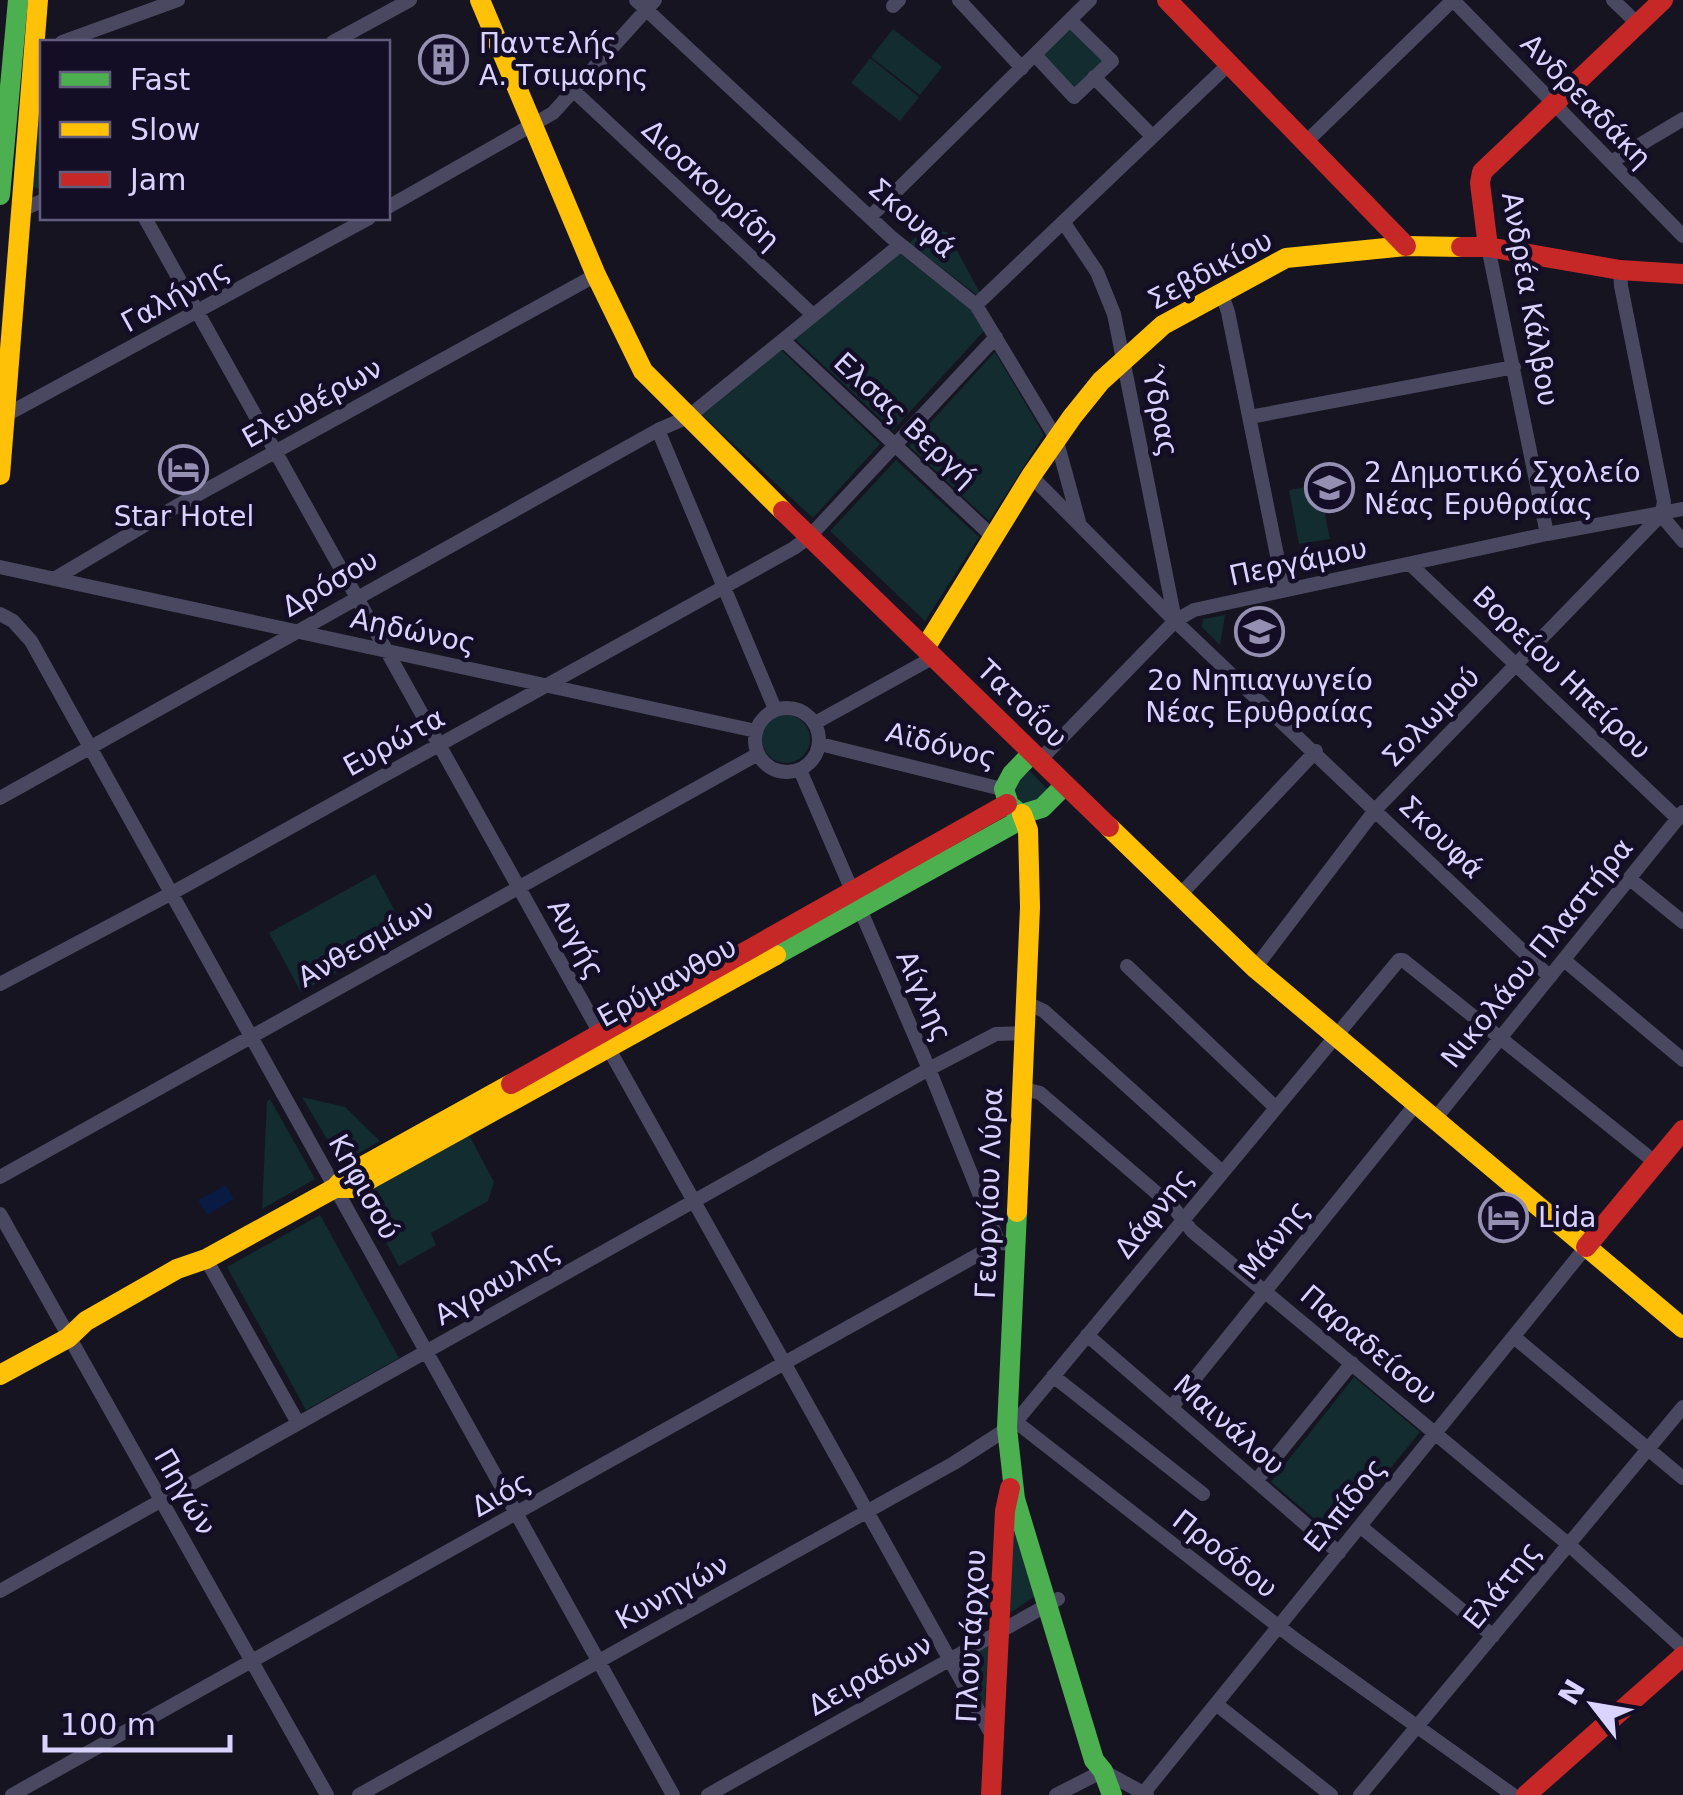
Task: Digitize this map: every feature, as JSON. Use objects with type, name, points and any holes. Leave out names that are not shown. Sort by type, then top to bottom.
[{"type":"main road","points":[[0,195],[18,0]]},
{"type":"main road","points":[[0,475],[19,211],[38,46],[38,0]]},
{"type":"main road","name":"Τατοΐου","points":[[480,0],[636,360],[809,538],[1255,968],[1683,1328]]},
{"type":"main road","points":[[1167,0],[1406,246]]},
{"type":"main road","points":[[1555,104],[1663,0]]},
{"type":"main road","name":"Ανδρέα Κάλβου","points":[[1488,247],[1482,172],[1555,104]]},
{"type":"main road","points":[[1370,249],[1376,213]]},
{"type":"main road","name":"Σεβδικίου","points":[[929,652],[993,537],[1084,399],[1124,357],[1163,325],[1286,258],[1406,246],[1488,247],[1620,270],[1683,274]]},
{"type":"main road","name":"Αϊδόνος","points":[[1018,804],[1005,781],[1036,756]]},
{"type":"main road","name":"Ερύμανθου","points":[[0,1375],[68,1338],[86,1321],[177,1269],[206,1259],[335,1188],[347,1176],[855,900],[1018,804],[1065,785]]},
{"type":"main road","name":"Γεωργίου Λύρα","points":[[1018,804],[1036,882],[1030,906],[1021,1088],[1007,1244],[1013,1481],[1028,1500],[1052,1602],[1106,1756],[1102,1770],[1112,1795]]},
{"type":"main road","points":[[1586,1247],[1683,1130]]},
{"type":"main road","name":"Πλουτάρχου","points":[[991,1795],[1005,1511],[1013,1481]]},
{"type":"main road","points":[[1526,1795],[1683,1652]]},
{"type":"street","points":[[68,40],[178,0]]},
{"type":"street","points":[[337,40],[410,0]]},
{"type":"street","points":[[960,0],[1022,68]]},
{"type":"street","points":[[870,217],[1090,0]]},
{"type":"street","points":[[1306,142],[1453,0]]},
{"type":"street","name":"Ανδρεαδάκη","points":[[1453,0],[1683,236]]},
{"type":"street","points":[[1614,0],[1638,24]]},
{"type":"street","points":[[390,206],[554,113],[646,3]]},
{"type":"street","name":"Σκουφά","points":[[646,3],[900,245],[976,305],[1056,438],[1080,526]]},
{"type":"street","points":[[1035,56],[1074,97],[1112,61],[1070,20]]},
{"type":"street","points":[[976,305],[1229,64]]},
{"type":"street","points":[[1094,78],[1152,136]]},
{"type":"street","name":"Διοσκουρίδη","points":[[574,91],[813,315]]},
{"type":"street","points":[[1611,162],[1683,119]]},
{"type":"street","points":[[19,211],[40,202]]},
{"type":"street","name":"Αυγής","points":[[146,220],[994,1738]]},
{"type":"street","name":"Γαλήνης","points":[[4,416],[365,220]]},
{"type":"street","name":"Ύδρας","points":[[1064,224],[1098,272],[1114,314],[1175,621]]},
{"type":"street","name":"Δρόσου","points":[[0,798],[356,596],[688,417],[900,245]]},
{"type":"street","name":"Ανδρέα Κάλβου","points":[[1488,247],[1547,534]]},
{"type":"street","points":[[1620,270],[1664,502],[1661,515],[1683,541]]},
{"type":"street","name":"Ελευθέρων","points":[[54,579],[276,451],[596,275]]},
{"type":"street","points":[[1221,292],[1284,590]]},
{"type":"street","name":"Ευρώτα","points":[[0,984],[172,894],[809,538],[996,336]]},
{"type":"street","name":"Ελσας Βεργή","points":[[783,340],[993,537]]},
{"type":"street","points":[[1250,417],[1514,367]]},
{"type":"street","points":[[658,430],[775,710]]},
{"type":"street","name":"Σκουφά","points":[[1031,476],[1175,621],[1550,978]]},
{"type":"street","name":"Περγάμου","points":[[1036,756],[1175,621],[1194,610],[1547,534],[1683,509]]},
{"type":"street","name":"Σολωμού","points":[[1255,968],[1376,810],[1661,515]]},
{"type":"street","name":"Βορείου Ηπείρου","points":[[1410,564],[1680,816]]},
{"type":"street","name":"Αηδώνος","points":[[0,568],[756,731]]},
{"type":"street","name":"Κηφισού","points":[[0,614],[24,630],[31,641],[673,1795]]},
{"type":"street","points":[[815,723],[929,652]]},
{"type":"street","points":[[798,708],[815,723],[820,744],[816,755],[800,770],[776,770],[758,754],[756,731],[760,722],[775,710],[798,708]]},
{"type":"street","name":"Αϊδόνος","points":[[820,744],[1018,804]]},
{"type":"street","points":[[1179,896],[1316,752]]},
{"type":"street","name":"Ανθεσμίων","points":[[0,1177],[758,754]]},
{"type":"street","name":"Αίγλης","points":[[800,770],[1007,1244]]},
{"type":"street","name":"Νικολάου Πλαστήρα","points":[[1434,1120],[1680,816]]},
{"type":"street","points":[[1630,878],[1683,922]]},
{"type":"street","name":"Δάφνης","points":[[1012,1425],[1220,1170],[1399,960],[1500,1038]]},
{"type":"street","points":[[1564,960],[1683,1060]]},
{"type":"street","points":[[1127,966],[1275,1106]]},
{"type":"street","points":[[1026,1002],[1044,1011],[1220,1170]]},
{"type":"street","name":"Αγραυλης","points":[[0,1591],[929,1069],[996,1034],[1024,1034]]},
{"type":"street","points":[[1500,1038],[1656,1163]]},
{"type":"street","name":"Παραδείσου","points":[[1021,1088],[1040,1094],[1173,1207],[1192,1231],[1568,1544],[1683,1652]]},
{"type":"street","name":"Μάνης","points":[[1171,1408],[1416,1104]]},
{"type":"street","name":"Πηγών","points":[[0,1214],[326,1795]]},
{"type":"street","name":"Διός","points":[[12,1795],[784,1362],[1007,1244]]},
{"type":"street","name":"Ελπίδος","points":[[1144,1794],[1586,1247]]},
{"type":"street","points":[[206,1259],[298,1423]]},
{"type":"street","name":"Μαινάλου","points":[[1087,1335],[1339,1553]]},
{"type":"street","points":[[1514,1337],[1683,1478]]},
{"type":"street","points":[[1256,1481],[1352,1363]]},
{"type":"street","points":[[1054,1376],[1203,1494]]},
{"type":"street","name":"Ελάτης","points":[[1360,1795],[1683,1408]]},
{"type":"street","name":"Κυνηγών","points":[[358,1795],[954,1462],[1012,1425]]},
{"type":"street","name":"Προόδου","points":[[1012,1425],[1278,1627],[1513,1795]]},
{"type":"street","points":[[1360,1526],[1493,1636]]},
{"type":"street","name":"Δειραδων","points":[[708,1795],[1052,1602]]},
{"type":"street","points":[[1216,1704],[1331,1795]]},
{"type":"street","points":[[1056,1795],[1102,1770],[1144,1794]]},
{"type":"green space","points":[[1071,27],[1106,61],[1075,92],[1041,57]]},
{"type":"green space","points":[[893,29],[942,67],[920,95],[871,57]]},
{"type":"green space","points":[[870,58],[919,97],[900,121],[851,83]]},
{"type":"green space","points":[[40,94],[40,188],[33,187]]},
{"type":"green space","points":[[926,229],[947,232],[980,293],[977,295],[909,243]]},
{"type":"green space","points":[[900,254],[971,309],[984,331],[893,430],[794,338]]},
{"type":"green space","points":[[781,350],[880,444],[813,518],[701,414]]},
{"type":"green space","points":[[995,352],[1044,435],[989,521],[909,446]]},
{"type":"green space","points":[[896,460],[979,537],[925,621],[830,531]]},
{"type":"green space","points":[[1319,485],[1330,539],[1299,544],[1289,490]]},
{"type":"green space","points":[[1225,615],[1220,645],[1202,627],[1203,619]]},
{"type":"green space","points":[[786,715],[803,722],[810,739],[803,756],[786,763],[769,756],[762,739],[769,722]]},
{"type":"green space","points":[[1030,771],[1047,789],[1026,803],[1017,800],[1015,791]]},
{"type":"green space","points":[[375,874],[407,933],[301,992],[269,933]]},
{"type":"green space","points":[[302,1097],[345,1107],[380,1141],[341,1163]]},
{"type":"green space","points":[[270,1099],[315,1179],[262,1209],[267,1101]]},
{"type":"green space","points":[[469,1135],[494,1182],[488,1201],[431,1233],[436,1245],[399,1266],[360,1195]]},
{"type":"green space","points":[[320,1215],[399,1358],[306,1410],[227,1267]]},
{"type":"green space","points":[[1354,1377],[1420,1432],[1335,1536],[1271,1482]]},
{"type":"green space","points":[[1014,1526],[1035,1596],[1010,1613]]},
{"type":"green space","points":[[989,1642],[984,1712],[952,1660]]},
{"type":"water","points":[[226,1185],[234,1199],[207,1215],[198,1200]]},
{"type":"traffic: fast","points":[[0,195],[18,0]]},
{"type":"traffic: fast","points":[[1018,812],[1009,805],[1004,789],[1032,753]]},
{"type":"traffic: fast","points":[[776,955],[1013,824],[1022,814],[1042,808],[1065,785]]},
{"type":"traffic: fast","points":[[1017,1212],[1007,1428],[1015,1499],[1094,1760],[1112,1795]]},
{"type":"traffic: slow","points":[[0,475],[38,0]]},
{"type":"traffic: slow","points":[[480,0],[596,275],[643,371],[783,511]]},
{"type":"traffic: slow","points":[[925,648],[1072,417],[1101,381],[1163,325],[1286,258],[1406,246],[1461,247]]},
{"type":"traffic: slow","points":[[1017,1212],[1030,907],[1028,830],[1022,814]]},
{"type":"traffic: slow","points":[[1109,827],[1255,968],[1683,1328]]},
{"type":"traffic: slow","points":[[335,1188],[354,1188],[776,955]]},
{"type":"traffic: slow","points":[[0,1375],[68,1338],[86,1321],[177,1269],[206,1259],[335,1188],[347,1175],[511,1084]]},
{"type":"traffic: jam","points":[[1167,0],[1406,246]]},
{"type":"traffic: jam","points":[[1488,247],[1482,172],[1663,0]]},
{"type":"traffic: jam","points":[[1461,247],[1488,247],[1620,270],[1683,274]]},
{"type":"traffic: jam","points":[[783,511],[1109,827]]},
{"type":"traffic: jam","points":[[511,1084],[1007,804]]},
{"type":"traffic: jam","points":[[1586,1247],[1683,1130]]},
{"type":"traffic: jam","points":[[991,1795],[1005,1511],[1010,1488]]},
{"type":"traffic: jam","points":[[1526,1795],[1683,1656]]},
{"type":"place","name":"Παντελής Α. Τσιμαρης","points":[[444,59]]},
{"type":"place","name":"Star Hotel","points":[[184,469]]},
{"type":"place","name":"2 Δημοτικό Σχολείο Νέας Ερυθραίας","points":[[1329,488]]},
{"type":"place","name":"2ο Νηπιαγωγείο Νέας Ερυθραίας","points":[[1260,632]]},
{"type":"place","name":"Lida","points":[[1503,1217]]}]
